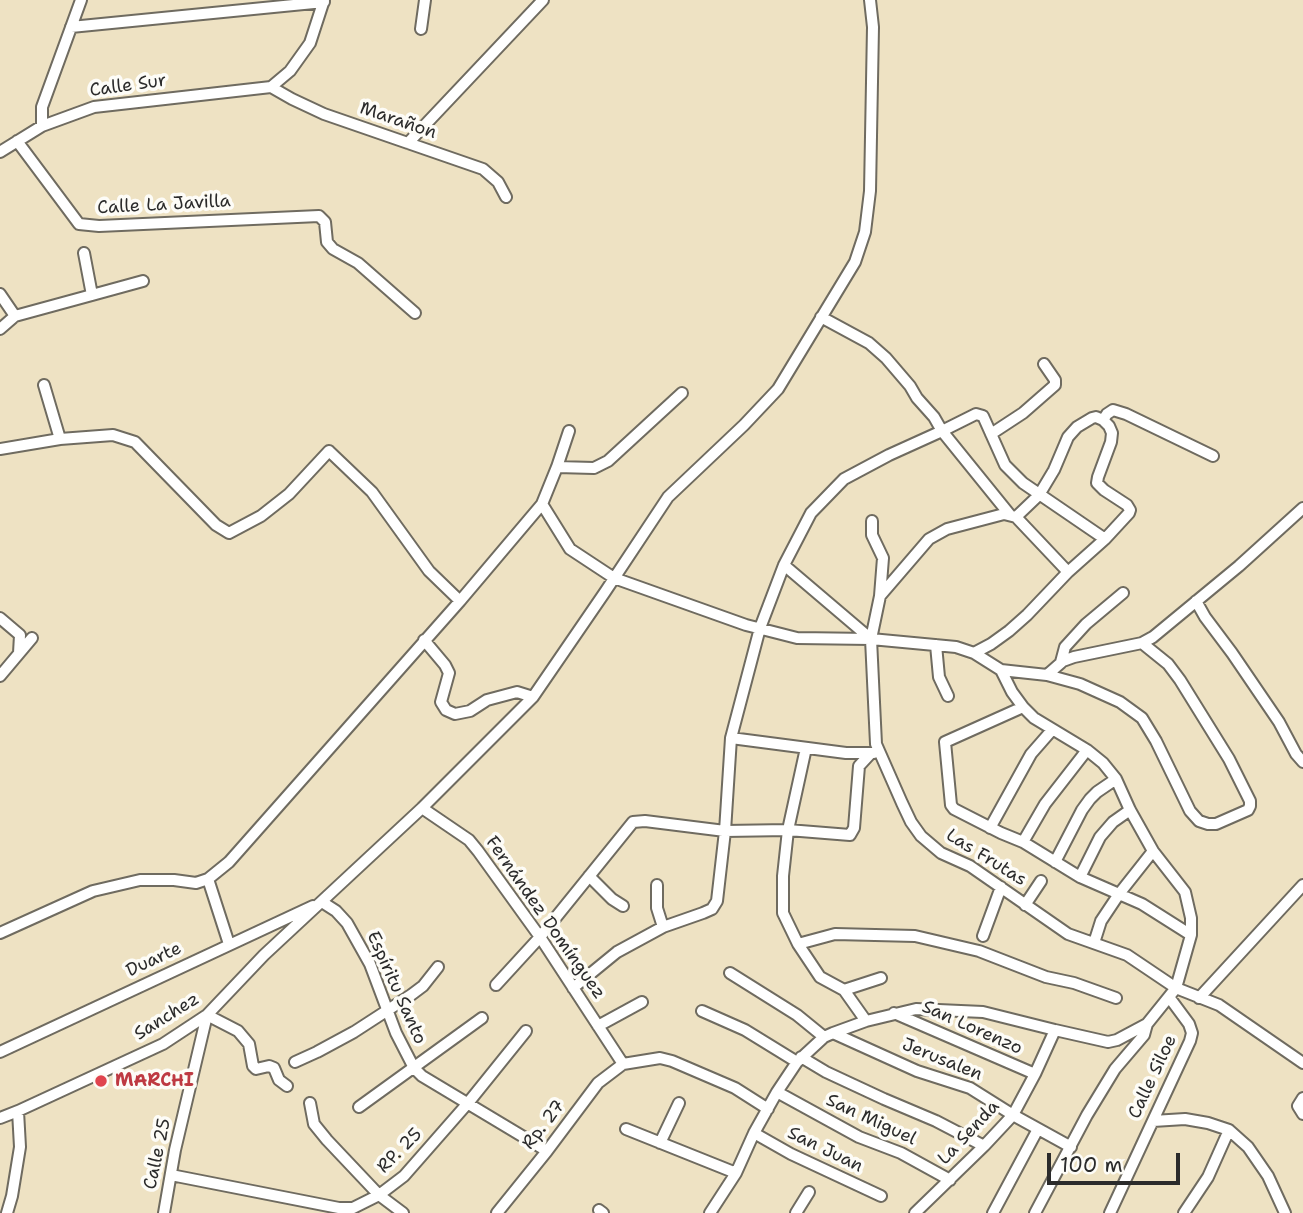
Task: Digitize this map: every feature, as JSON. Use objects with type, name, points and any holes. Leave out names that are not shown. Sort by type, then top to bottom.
[{"type":"street","points":[[42,125],[42,107],[81,0]]},
{"type":"street","points":[[421,29],[425,0]]},
{"type":"street","points":[[408,144],[543,0]]},
{"type":"street","name":"Sanchez","points":[[0,1118],[163,1044],[207,1016],[264,955],[422,808],[533,697],[668,497],[778,389],[855,262],[865,232],[871,177],[873,27],[870,0]]},
{"type":"street","points":[[71,27],[324,1],[310,43],[290,71],[271,87]]},
{"type":"street","name":"Marañon","points":[[271,87],[324,114],[483,169],[498,182],[506,197]]},
{"type":"street","name":"Calle Sur","points":[[0,152],[42,125],[94,107],[271,87]]},
{"type":"street","name":"Calle La Javilla","points":[[17,141],[79,224],[99,226],[320,216],[325,222],[327,243],[333,250],[358,263],[415,313]]},
{"type":"street","points":[[84,253],[92,295]]},
{"type":"street","points":[[0,329],[15,316],[143,281]]},
{"type":"street","points":[[0,294],[15,316]]},
{"type":"street","points":[[821,317],[869,343],[886,358],[1013,516],[1068,572]]},
{"type":"street","points":[[991,434],[1023,413],[1055,385],[1055,380],[1044,364]]},
{"type":"street","points":[[44,385],[60,439]]},
{"type":"street","points":[[557,467],[594,468],[608,461],[682,393]]},
{"type":"street","points":[[1103,420],[1113,410],[1126,414],[1213,456]]},
{"type":"street","points":[[573,988],[617,952],[663,928],[712,909],[717,901],[731,738],[760,628],[784,565],[811,513],[844,479],[889,455],[980,414],[984,416],[1005,465],[1023,483],[1105,539]]},
{"type":"street","points":[[974,653],[991,644],[1027,615],[1129,513],[1127,505],[1097,484],[1112,433],[1103,420],[1092,418],[1077,427],[1068,438],[1039,495],[1013,516]]},
{"type":"street","points":[[0,933],[93,891],[140,880],[195,883],[208,879],[229,862],[542,504],[569,431]]},
{"type":"street","points":[[0,449],[60,439],[113,435],[135,442],[216,525],[229,533],[261,516],[289,494],[329,451],[372,492],[429,571],[460,600]]},
{"type":"street","points":[[542,504],[570,549],[614,578],[760,628],[797,638],[871,639],[956,647],[974,653],[1002,670],[1047,675],[1080,684],[1119,702],[1142,718],[1190,811],[1199,821],[1216,824],[1248,810],[1250,801],[1229,759],[1180,680],[1168,664],[1142,643]]},
{"type":"street","points":[[1047,675],[1061,662],[1074,657],[1142,643],[1153,637],[1239,566],[1303,508]]},
{"type":"street","points":[[880,596],[929,539],[947,529],[1004,514],[1013,516]]},
{"type":"street","name":"Las Frutas","points":[[872,521],[872,536],[883,558],[880,596],[871,639],[876,753],[911,822],[921,836],[942,853],[970,866],[1068,934],[1127,955],[1173,993]]},
{"type":"street","points":[[784,565],[871,639]]},
{"type":"street","points":[[1061,662],[1065,647],[1086,624],[1122,593]]},
{"type":"street","points":[[1196,601],[1279,722],[1303,762]]},
{"type":"street","points":[[0,618],[20,635],[19,653]]},
{"type":"street","points":[[0,676],[32,638]]},
{"type":"street","points":[[424,640],[449,673],[441,702],[446,710],[455,714],[470,711],[487,700],[517,692],[533,697]]},
{"type":"street","points":[[936,645],[939,677],[948,696]]},
{"type":"street","points":[[710,1213],[736,1173],[777,1092],[799,1059],[829,1035],[866,1021],[916,1009],[983,1012],[1108,1042],[1147,1024],[1173,993],[1191,935],[1191,918],[1185,892],[1153,851],[1116,779],[1087,750],[1034,718],[1012,692],[1002,670]]},
{"type":"street","points":[[1023,707],[947,741],[945,744],[951,805],[957,811],[990,828],[1023,842],[1080,877],[1142,904],[1191,935]]},
{"type":"street","points":[[990,828],[1031,754],[1052,730]]},
{"type":"street","points":[[731,738],[846,753],[876,753]]},
{"type":"street","points":[[806,748],[788,830],[783,876],[783,913],[798,944],[820,978],[844,990],[866,1021]]},
{"type":"street","points":[[1023,842],[1045,804],[1087,750]]},
{"type":"street","points":[[496,985],[540,937],[633,822],[645,821],[725,831],[788,830],[850,835],[854,828],[859,766],[876,753]]},
{"type":"street","points":[[1055,862],[1090,799],[1116,779]]},
{"type":"street","name":"Fernández Domínguez","points":[[422,808],[469,841],[540,937],[623,1064]]},
{"type":"street","points":[[1080,877],[1100,837],[1113,822],[1130,810]]},
{"type":"street","points":[[1094,943],[1101,921],[1153,851]]},
{"type":"street","points":[[589,876],[623,906]]},
{"type":"street","points":[[208,879],[229,944]]},
{"type":"street","points":[[1026,905],[1041,881]]},
{"type":"street","points":[[1199,998],[1303,884]]},
{"type":"street","points":[[657,885],[657,908],[663,928]]},
{"type":"street","points":[[983,936],[1001,887]]},
{"type":"street","name":"Duarte","points":[[0,1052],[322,902]]},
{"type":"street","name":"Espíritu Santo","points":[[322,902],[336,911],[347,923],[370,964],[396,1033],[414,1068],[422,1076],[547,1151]]},
{"type":"street","points":[[798,944],[835,934],[915,936],[979,951],[1046,977],[1116,999]]},
{"type":"street","points":[[295,1062],[354,1032],[388,1010],[423,986],[438,967]]},
{"type":"street","name":"Jerusalen","points":[[730,973],[829,1035],[918,1071],[970,1088],[1071,1147]]},
{"type":"street","points":[[844,990],[881,978]]},
{"type":"street","points":[[1173,993],[1219,1005],[1303,1063]]},
{"type":"street","name":"Calle Siloe","points":[[1110,1213],[1183,1059],[1192,1032],[1173,993]]},
{"type":"street","points":[[598,1026],[642,1002]]},
{"type":"street","points":[[702,1011],[984,1146]]},
{"type":"street","name":"San Lorenzo","points":[[894,1013],[1035,1074]]},
{"type":"street","points":[[207,1016],[238,1031],[249,1044],[253,1066],[256,1069],[269,1066],[274,1068],[279,1080],[287,1086]]},
{"type":"street","name":"Calle 25","points":[[164,1213],[178,1138],[207,1016]]},
{"type":"street","points":[[359,1107],[482,1018]]},
{"type":"street","points":[[1035,1213],[1087,1115],[1115,1069],[1144,1035],[1147,1024]]},
{"type":"street","name":"La Senda","points":[[915,1213],[1013,1115],[1055,1030]]},
{"type":"street","name":"RP. 25","points":[[171,1175],[312,1208],[354,1208],[379,1195],[404,1176],[526,1031]]},
{"type":"street","points":[[623,1064],[660,1058],[671,1061],[735,1088],[768,1109]]},
{"type":"street","name":"Rp. 27","points":[[496,1213],[598,1083],[623,1064]]},
{"type":"street","name":"San Miguel","points":[[777,1092],[859,1137],[901,1153],[950,1180]]},
{"type":"street","points":[[1303,1098],[1298,1106],[1303,1114]]},
{"type":"street","points":[[310,1103],[314,1124],[379,1195],[403,1213]]},
{"type":"street","points":[[660,1143],[678,1104]]},
{"type":"street","points":[[7,1213],[20,1147],[18,1111]]},
{"type":"street","points":[[1153,1121],[1185,1119],[1228,1130],[1248,1147],[1268,1176],[1285,1213]]},
{"type":"street","points":[[625,1129],[736,1173]]},
{"type":"street","points":[[993,1213],[1038,1129]]},
{"type":"street","points":[[1184,1213],[1208,1178],[1228,1130]]},
{"type":"street","name":"San Juan","points":[[754,1133],[791,1154],[881,1196]]},
{"type":"street","points":[[796,1213],[808,1192]]},
{"type":"place","name":"MARCHI","points":[[101,1081]]}]
